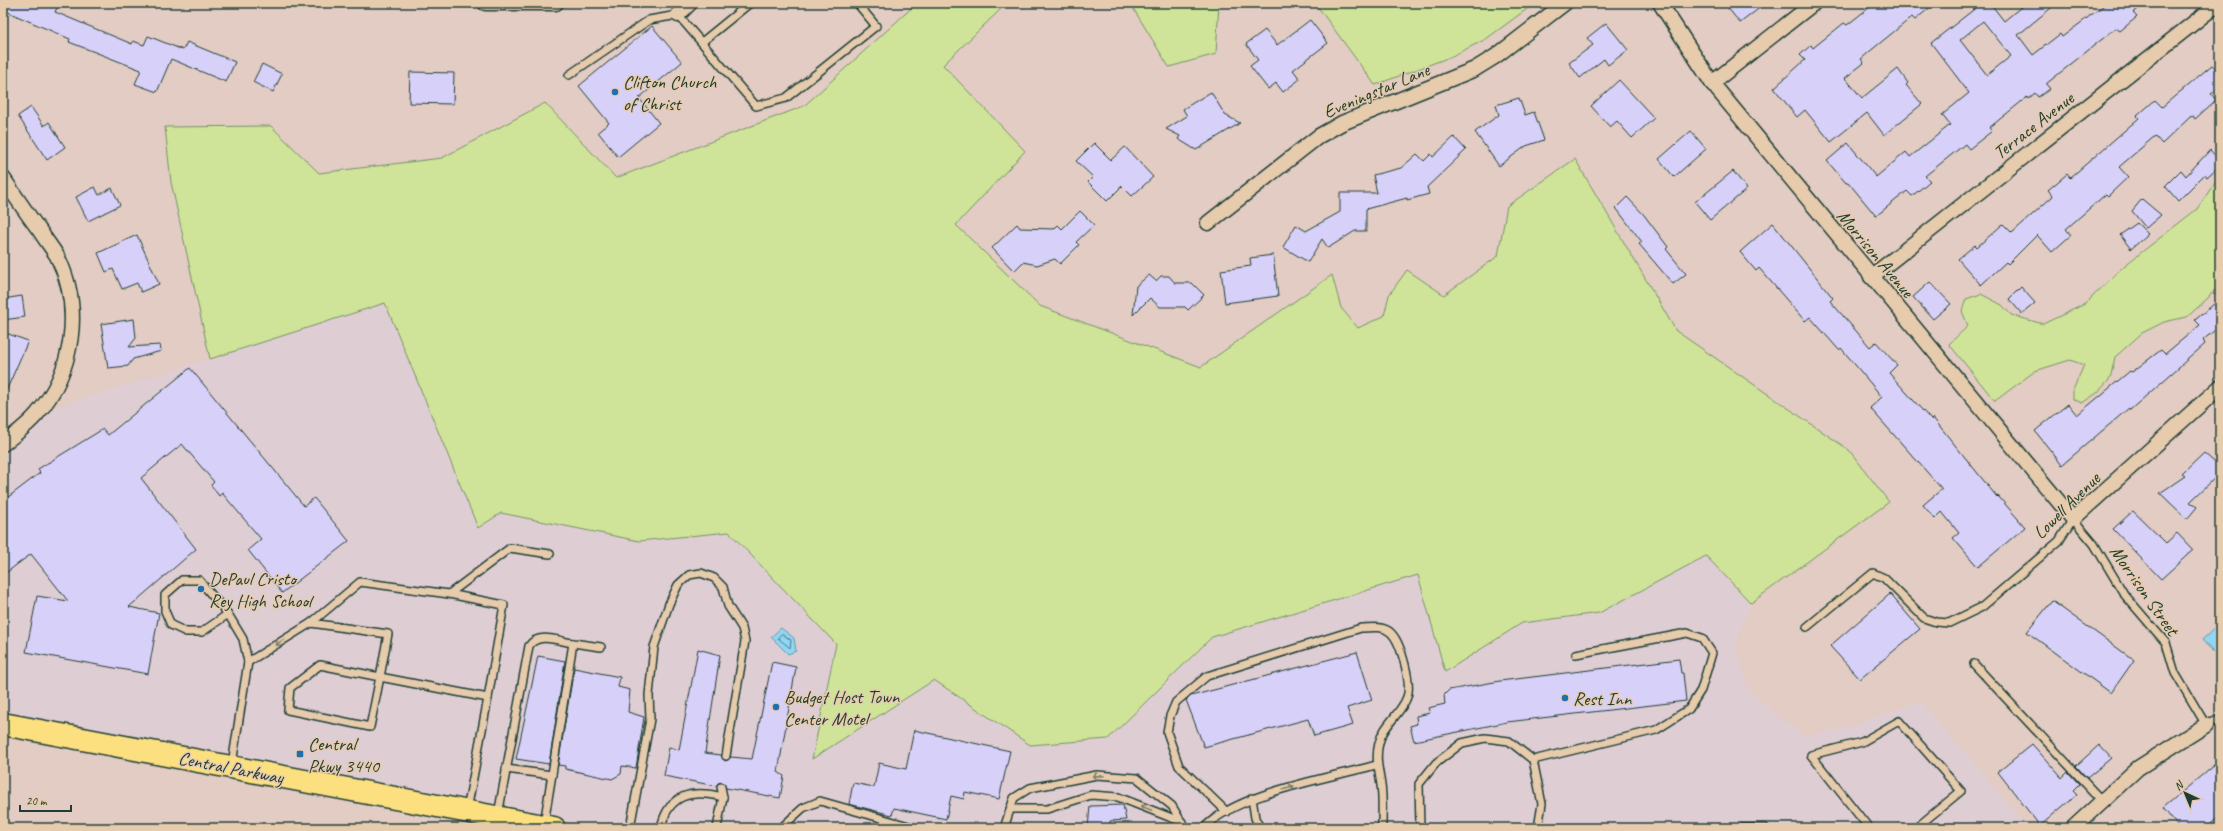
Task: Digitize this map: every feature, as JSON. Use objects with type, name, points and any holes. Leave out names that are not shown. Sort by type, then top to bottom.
[{"type":"main road","name":"Central Parkway","points":[[3,724],[549,827]]},
{"type":"street","points":[[485,3],[556,3]]},
{"type":"street","points":[[678,15],[690,3]]},
{"type":"street","name":"Eveningstar Lane","points":[[1208,223],[1319,136],[1342,123],[1475,68],[1496,56],[1565,3]]},
{"type":"street","name":"Morrison Avenue","points":[[1660,3],[1712,83],[2073,519]]},
{"type":"street","points":[[1712,83],[1814,3]]},
{"type":"street","name":"Terrace Avenue","points":[[1872,277],[2218,3]]},
{"type":"street","points":[[3,178],[56,256],[66,278],[71,301],[72,325],[69,349],[63,372],[52,394],[27,425],[3,444]]},
{"type":"street","name":"Lowell Avenue","points":[[2073,519],[2220,387]]},
{"type":"street","points":[[2078,826],[2102,801],[2138,768],[2206,725]]},
{"type":"lane","points":[[702,42],[750,3]]},
{"type":"lane","points":[[569,75],[650,20],[678,15],[756,106],[786,98],[876,26],[857,3]]},
{"type":"lane","name":"Lowell Avenue","points":[[1807,626],[1873,572],[1884,578],[1924,618],[1936,622],[1949,623],[1982,607],[2059,541],[2073,519]]},
{"type":"lane","name":"Morrison Street","points":[[2073,519],[2094,544],[2124,594],[2166,643],[2175,673],[2206,725]]},
{"type":"lane","points":[[449,594],[510,548],[550,554]]},
{"type":"lane","points":[[630,828],[650,719],[649,696],[654,647],[669,604],[678,586],[689,575],[701,573],[714,578],[723,587],[728,606],[742,628],[745,641],[726,756]]},
{"type":"lane","points":[[228,614],[202,632],[186,632],[171,625],[165,611],[165,595],[182,580],[199,580],[228,614],[243,639],[248,662],[232,766]]},
{"type":"lane","points":[[248,662],[311,623],[360,582],[449,594],[504,605],[467,812]]},
{"type":"lane","points":[[311,623],[388,634],[380,677],[370,727],[288,710],[290,688],[320,665],[380,677],[488,698]]},
{"type":"lane","points":[[1227,812],[1179,766],[1167,732],[1170,716],[1176,702],[1208,676],[1360,628],[1381,627],[1390,631],[1399,643],[1410,688],[1407,698],[1389,722],[1379,742],[1376,765],[1381,786],[1382,828]]},
{"type":"lane","points":[[1533,760],[1656,730],[1689,710],[1701,690],[1712,653],[1702,638],[1687,633],[1576,654]]},
{"type":"lane","points":[[498,817],[529,646],[533,640],[539,638],[601,647]]},
{"type":"lane","points":[[549,827],[552,775],[573,643]]},
{"type":"lane","points":[[1974,664],[2102,801]]},
{"type":"lane","points":[[2206,725],[2220,718]]},
{"type":"lane","points":[[1869,828],[1811,756],[1862,742],[1899,720],[1961,791],[1916,828]]},
{"type":"lane","points":[[1420,828],[1419,784],[1436,763],[1462,743],[1485,738],[1509,741],[1533,760],[1542,804],[1538,828]]},
{"type":"lane","points":[[1204,828],[1210,821],[1252,798],[1376,765]]},
{"type":"lane","points":[[506,769],[552,775]]},
{"type":"lane","points":[[1004,828],[1014,798],[1030,788],[1097,775],[1137,778],[1172,806],[1184,825]]},
{"type":"lane","points":[[717,828],[723,797],[721,787]]},
{"type":"lane","points":[[661,828],[663,816],[672,803],[689,794],[706,793],[723,797]]},
{"type":"lane","points":[[1010,809],[1046,809],[1090,795],[1118,797],[1184,825]]},
{"type":"lane","points":[[1252,798],[1255,818],[1260,828]]},
{"type":"lane","points":[[781,828],[802,808],[820,801],[916,828]]},
{"type":"lane","points":[[1742,828],[1765,828]]},
{"type":"shaded area","points":[[385,303],[478,528],[501,513],[639,541],[729,532],[836,645],[813,758],[934,680],[1030,745],[1108,739],[1212,637],[1418,575],[1445,672],[1522,623],[1599,613],[1706,556],[1751,603],[1736,644],[1748,690],[1804,737],[1854,725],[1920,701],[2029,828],[554,828],[3,724],[3,444],[38,413]]},
{"type":"green space","points":[[917,3],[1007,3],[943,65],[1025,151],[956,225],[1040,306],[1201,367],[1332,275],[1341,308],[1358,328],[1384,316],[1389,295],[1407,270],[1444,295],[1498,256],[1507,206],[1575,159],[1676,331],[1849,450],[1889,502],[1751,603],[1706,556],[1599,613],[1522,623],[1445,672],[1418,575],[1212,637],[1108,739],[1030,745],[934,680],[812,759],[836,644],[729,532],[639,541],[501,513],[478,528],[385,303],[210,359],[171,182],[165,127],[271,126],[319,173],[442,158],[545,103],[616,178],[804,106]]},
{"type":"green space","points":[[1130,3],[1219,3],[1216,54],[1169,67]]},
{"type":"green space","points":[[1315,3],[1535,3],[1486,39],[1450,57],[1375,85]]},
{"type":"green space","points":[[2220,175],[2220,284],[2208,298],[2187,317],[2164,322],[2142,333],[2115,357],[2110,379],[2097,393],[2082,403],[2073,399],[2073,390],[2084,365],[2070,360],[2035,371],[1995,401],[1949,344],[1968,326],[1962,311],[1966,299],[1981,294],[2002,305],[2011,315],[2043,324],[2085,304],[2124,266],[2197,209]]},
{"type":"water","points":[[2220,623],[2220,647],[2214,653],[2202,640]]},
{"type":"water","points":[[781,628],[794,638],[796,651],[788,654],[771,637]]},
{"type":"building","points":[[3,3],[59,3],[55,12],[132,44],[133,41],[144,45],[148,36],[183,50],[187,42],[235,62],[226,82],[171,59],[157,92],[135,84],[141,70],[69,42],[70,39],[3,10]]},
{"type":"building","points":[[1724,3],[1766,3],[1740,23]]},
{"type":"building","points":[[1875,3],[1935,3],[1915,20],[1912,17],[1869,52],[1861,59],[1864,63],[1845,78],[1862,98],[1898,69],[1908,83],[1906,85],[1922,104],[1884,135],[1867,113],[1831,142],[1805,110],[1797,117],[1774,88],[1805,60],[1800,55],[1811,45],[1813,48],[1844,23],[1847,25]]},
{"type":"building","points":[[1982,3],[1990,3],[2004,21],[2026,3],[2057,3],[2018,35],[2033,55],[2060,34],[2062,37],[2107,3],[2146,3],[2133,13],[2137,17],[2120,31],[2116,28],[2046,84],[2050,89],[2038,97],[2035,93],[2028,99],[2027,97],[1989,128],[1992,131],[1969,149],[1965,144],[1925,176],[1930,181],[1912,196],[1907,191],[1876,216],[1848,182],[1846,183],[1827,161],[1848,143],[1876,177],[1906,152],[1910,157],[1950,125],[1942,115],[1969,93],[1931,43]],"holes":[[[1983,21],[2011,56],[1987,75],[1960,40]]]},
{"type":"building","points":[[1310,20],[1328,43],[1293,70],[1300,79],[1283,92],[1276,83],[1268,89],[1250,66],[1258,60],[1246,44],[1265,30],[1277,45]]},
{"type":"building","points":[[1606,23],[1628,50],[1608,65],[1604,59],[1580,78],[1569,63],[1593,45],[1587,38]]},
{"type":"building","name":"Clifton Church of Christ","points":[[652,26],[682,62],[639,98],[659,123],[618,157],[598,132],[609,123],[579,86]]},
{"type":"building","points":[[262,64],[282,74],[273,92],[253,82]]},
{"type":"building","points":[[2212,65],[2220,73],[2220,87],[2211,94],[2216,100],[2195,119],[2193,116],[2190,117],[2162,144],[2155,136],[2119,167],[2128,177],[2108,196],[2106,194],[2066,229],[2071,235],[2052,252],[2037,235],[2008,264],[2006,262],[1981,285],[1958,259],[1975,245],[1977,247],[2003,224],[2012,233],[2053,196],[2048,190],[2067,174],[2070,178],[2139,118],[2137,116],[2155,100],[2162,107]]},
{"type":"building","points":[[410,72],[454,73],[453,104],[409,103]]},
{"type":"building","points":[[1619,80],[1654,118],[1632,138],[1617,121],[1610,127],[1591,106]]},
{"type":"building","points":[[1211,92],[1225,115],[1240,123],[1196,150],[1178,139],[1180,136],[1166,129],[1187,116],[1183,109]]},
{"type":"building","points":[[1519,98],[1525,115],[1534,112],[1544,140],[1526,146],[1499,166],[1475,132],[1499,115],[1496,105]]},
{"type":"building","points":[[31,107],[44,126],[49,122],[65,147],[47,160],[18,116]]},
{"type":"building","points":[[1691,131],[1706,149],[1674,177],[1659,159]]},
{"type":"building","points":[[1454,137],[1466,150],[1427,187],[1429,194],[1407,200],[1407,198],[1366,209],[1366,231],[1355,231],[1328,248],[1322,239],[1308,262],[1283,247],[1296,225],[1306,231],[1340,212],[1340,193],[1377,193],[1373,175],[1401,168],[1417,154],[1424,161],[1431,154],[1433,157]]},
{"type":"building","points":[[1094,143],[1111,160],[1125,147],[1153,177],[1132,196],[1122,186],[1107,201],[1088,182],[1093,177],[1076,161]]},
{"type":"building","points":[[2210,150],[2220,161],[2220,165],[2207,177],[2205,174],[2178,201],[2165,186],[2181,170],[2186,176]]},
{"type":"building","points":[[1733,171],[1747,189],[1710,220],[1695,202]]},
{"type":"building","points":[[95,187],[99,195],[112,188],[120,205],[88,221],[76,197]]},
{"type":"building","points":[[1627,197],[1644,215],[1668,247],[1666,249],[1686,274],[1673,284],[1639,244],[1642,242],[1616,208]]},
{"type":"building","points":[[2142,199],[2161,215],[2146,228],[2132,211]]},
{"type":"building","points":[[1080,211],[1094,225],[1076,242],[1079,245],[1060,264],[1055,259],[1037,265],[1023,262],[1014,271],[992,248],[1017,224],[1020,228],[1054,229],[1058,225],[1062,229]]},
{"type":"building","points":[[1773,223],[1833,298],[1830,301],[1870,347],[1876,342],[1897,365],[1889,373],[1931,420],[1933,418],[1997,497],[1998,496],[2025,527],[1978,567],[1953,538],[1959,533],[1942,512],[1935,519],[1923,505],[1942,489],[1870,408],[1882,397],[1841,348],[1839,350],[1810,317],[1805,321],[1759,268],[1756,271],[1740,252]]},
{"type":"building","points":[[2137,223],[2148,234],[2131,249],[2120,235]]},
{"type":"building","points":[[137,235],[159,284],[141,292],[137,283],[122,289],[113,269],[106,272],[98,253]]},
{"type":"building","points":[[1273,255],[1278,296],[1225,303],[1221,270],[1251,266],[1250,258]]},
{"type":"building","points":[[1149,275],[1156,281],[1161,276],[1169,276],[1175,283],[1192,283],[1204,295],[1188,310],[1185,307],[1160,307],[1150,298],[1133,315],[1136,286]]},
{"type":"building","points":[[1930,282],[1951,304],[1933,319],[1913,297]]},
{"type":"building","points":[[2021,287],[2035,303],[2022,314],[2009,299]]},
{"type":"building","points":[[22,296],[25,317],[3,320],[3,299]]},
{"type":"building","points":[[2220,299],[2220,326],[2203,340],[2205,344],[2130,410],[2129,408],[2062,465],[2035,431],[2068,404],[2077,415],[2130,371],[2132,372],[2161,350],[2165,354],[2200,325],[2195,320]]},
{"type":"building","points":[[134,319],[136,338],[129,347],[160,345],[161,351],[133,359],[128,366],[108,368],[101,324]]},
{"type":"building","points":[[3,332],[28,341],[3,398]]},
{"type":"building","points":[[190,368],[304,506],[314,498],[349,541],[282,593],[248,550],[261,539],[222,493],[219,496],[211,485],[214,482],[182,444],[141,478],[196,549],[129,607],[159,613],[148,674],[26,652],[37,596],[68,601],[31,554],[3,575],[3,501],[40,473],[38,469],[103,429],[108,435]]},
{"type":"building","points":[[2204,453],[2220,467],[2220,473],[2190,502],[2197,507],[2187,519],[2160,493],[2185,476],[2182,474]]},
{"type":"building","points":[[2133,511],[2166,543],[2177,533],[2193,550],[2161,579],[2113,529]]},
{"type":"building","points":[[1890,594],[1920,629],[1860,679],[1830,646]]},
{"type":"building","points":[[2052,601],[2134,660],[2111,693],[2027,632]]},
{"type":"building","name":"Budget Host Town Center Motel","points":[[698,649],[720,655],[705,753],[721,755],[725,761],[731,757],[752,759],[772,662],[796,667],[778,772],[784,776],[780,798],[726,788],[722,782],[718,783],[716,786],[664,776],[669,747],[679,750]]},
{"type":"building","points":[[1357,652],[1372,700],[1347,708],[1353,725],[1314,736],[1308,719],[1204,747],[1186,700],[1191,696]]},
{"type":"building","points":[[538,656],[565,661],[549,764],[516,759]]},
{"type":"building","name":"Rest Inn","points":[[1679,659],[1681,673],[1683,673],[1686,701],[1507,722],[1414,741],[1410,726],[1417,724],[1416,716],[1430,713],[1428,708],[1445,704],[1444,695],[1449,690],[1500,681]]},
{"type":"building","points":[[574,668],[620,677],[618,687],[630,690],[628,712],[644,717],[636,768],[622,766],[621,774],[612,779],[565,769],[565,766],[558,765]]},
{"type":"building","points":[[914,730],[1010,751],[999,799],[965,792],[964,799],[951,796],[946,819],[894,808],[892,815],[849,804],[853,783],[874,787],[879,763],[906,769]]},
{"type":"building","points":[[2032,744],[2062,778],[2068,772],[2079,784],[2073,790],[2077,794],[2040,826],[1998,772]]},
{"type":"building","points":[[2099,745],[2111,758],[2087,778],[2076,766]]},
{"type":"building","points":[[2220,760],[2220,815],[2205,828],[2179,828],[2163,808]]},
{"type":"building","points":[[1123,805],[1126,820],[1110,821],[1110,828],[1088,828],[1090,806]]},
{"type":"place","name":"Clifton Church of Christ","points":[[615,92]]},
{"type":"place","name":"DePaul Cristo Rey High School","points":[[201,589]]},
{"type":"place","name":"Rest Inn","points":[[1565,698]]},
{"type":"place","name":"Budget Host Town Center Motel","points":[[776,707]]},
{"type":"place","name":"Central Pkwy 3440","points":[[300,754]]}]
